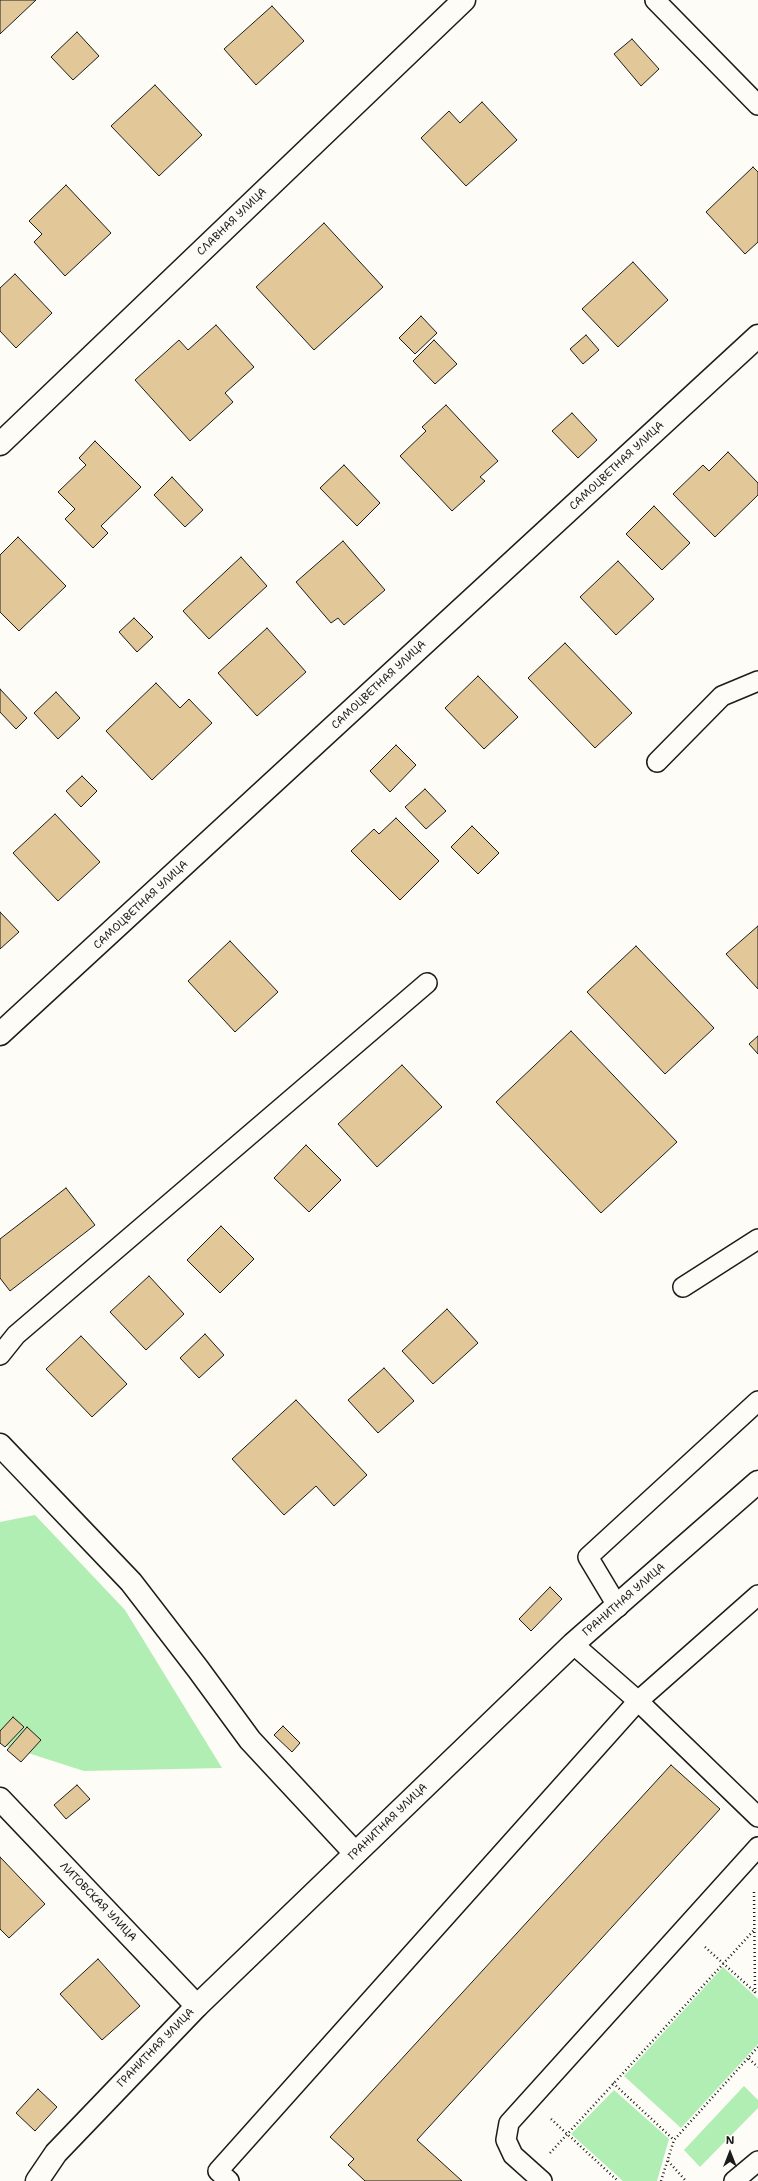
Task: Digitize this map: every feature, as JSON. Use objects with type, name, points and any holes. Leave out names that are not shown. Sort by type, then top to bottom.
[{"type":"street","name":"СЛАВНАЯ УЛИЦА","points":[[0,444],[464,0]]},
{"type":"street","name":"САМОЦВЕТНАЯ УЛИЦА","points":[[0,1034],[758,336]]},
{"type":"street","points":[[0,1445],[131,1582],[250,1740],[355,1853]]},
{"type":"street","name":"ГРАНИТНАЯ УЛИЦА","points":[[38,2181],[56,2153],[197,2006],[573,1644],[618,1607],[758,1482]]},
{"type":"street","name":"ЛИТОВСКАЯ УЛИЦА","points":[[0,1799],[197,2006]]},
{"type":"lane","points":[[655,0],[758,105]]},
{"type":"lane","points":[[657,762],[722,696],[758,681]]},
{"type":"lane","points":[[0,1355],[16,1335],[427,983]]},
{"type":"lane","points":[[683,1287],[758,1239]]},
{"type":"lane","points":[[618,1607],[588,1557],[758,1401]]},
{"type":"lane","points":[[229,2181],[218,2171],[638,1701],[758,1595]]},
{"type":"lane","points":[[573,1644],[638,1701],[758,1817]]},
{"type":"lane","points":[[537,2177],[513,2155],[506,2140],[509,2123],[756,1850]]},
{"type":"lane","points":[[734,2181],[758,2161]]},
{"type":"path","points":[[755,1992],[754,1929],[756,1850]]},
{"type":"path","points":[[684,1928],[758,1994]]},
{"type":"path","points":[[537,2177],[567,2134],[754,1929]]},
{"type":"path","points":[[661,2181],[674,2140],[758,2047]]},
{"type":"path","points":[[748,2058],[758,2067]]},
{"type":"path","points":[[613,2084],[674,2140]]},
{"type":"path","points":[[530,2100],[618,2181]]},
{"type":"path","points":[[668,2161],[686,2181]]},
{"type":"green space","points":[[35,1515],[125,1610],[222,1768],[84,1771],[0,1744],[0,1522]]},
{"type":"green space","points":[[723,1967],[758,1999],[758,2044],[681,2128],[624,2076]]},
{"type":"green space","points":[[744,2086],[758,2100],[758,2108],[700,2167],[684,2150]]},
{"type":"green space","points":[[614,2090],[669,2139],[657,2181],[623,2181],[571,2134]]},
{"type":"building","points":[[0,0],[36,0],[0,34]]},
{"type":"building","points":[[272,6],[304,41],[256,85],[224,49]]},
{"type":"building","points":[[77,32],[99,56],[73,80],[51,57]]},
{"type":"building","points":[[632,39],[659,69],[641,86],[614,54]]},
{"type":"building","points":[[155,85],[202,135],[159,176],[111,126]]},
{"type":"building","points":[[482,102],[517,140],[466,186],[421,138],[449,111],[460,123]]},
{"type":"building","points":[[753,167],[758,172],[758,242],[745,254],[706,212]]},
{"type":"building","points":[[66,185],[111,233],[65,276],[34,242],[42,234],[29,221]]},
{"type":"building","points":[[324,223],[383,287],[314,350],[256,287]]},
{"type":"building","points":[[633,262],[668,300],[618,347],[582,309]]},
{"type":"building","points":[[15,274],[52,313],[16,348],[0,331],[0,288]]},
{"type":"building","points":[[421,316],[437,333],[415,354],[399,338]]},
{"type":"building","points":[[216,325],[254,367],[225,393],[233,402],[190,441],[135,380],[179,340],[188,350]]},
{"type":"building","points":[[586,335],[599,350],[583,364],[570,349]]},
{"type":"building","points":[[434,340],[457,364],[435,384],[413,361]]},
{"type":"building","points":[[446,405],[498,461],[480,477],[485,481],[452,511],[400,456],[426,431],[422,427]]},
{"type":"building","points":[[572,413],[597,440],[578,458],[552,431]]},
{"type":"building","points":[[95,441],[141,487],[101,526],[108,533],[93,548],[65,519],[75,509],[58,492],[86,465],[79,458]]},
{"type":"building","points":[[728,452],[758,483],[758,495],[715,537],[673,494],[703,465],[709,471]]},
{"type":"building","points":[[344,465],[380,503],[357,526],[320,488]]},
{"type":"building","points":[[172,477],[203,510],[185,527],[154,495]]},
{"type":"building","points":[[654,506],[690,543],[662,570],[626,534]]},
{"type":"building","points":[[18,537],[66,586],[19,631],[0,612],[0,555]]},
{"type":"building","points":[[343,541],[385,590],[344,625],[338,618],[331,623],[296,582]]},
{"type":"building","points":[[241,557],[267,586],[209,639],[183,611]]},
{"type":"building","points":[[618,561],[654,599],[616,635],[580,597]]},
{"type":"building","points":[[134,618],[153,637],[137,652],[119,632]]},
{"type":"building","points":[[267,628],[306,672],[257,716],[218,673]]},
{"type":"building","points":[[565,643],[632,713],[595,748],[528,678]]},
{"type":"building","points":[[478,676],[518,717],[484,749],[445,708]]},
{"type":"building","points":[[156,683],[180,708],[189,699],[212,723],[152,780],[106,731]]},
{"type":"building","points":[[0,689],[27,718],[16,729],[0,712]]},
{"type":"building","points":[[56,692],[80,718],[58,739],[34,713]]},
{"type":"building","points":[[396,745],[416,765],[390,792],[370,771]]},
{"type":"building","points":[[82,776],[97,791],[81,807],[66,791]]},
{"type":"building","points":[[425,789],[446,811],[426,829],[405,807]]},
{"type":"building","points":[[55,814],[100,862],[58,901],[13,853]]},
{"type":"building","points":[[396,818],[439,861],[400,900],[351,851],[374,829],[379,834]]},
{"type":"building","points":[[472,826],[499,853],[478,874],[451,847]]},
{"type":"building","points":[[0,912],[19,932],[0,949]]},
{"type":"building","points":[[758,926],[758,989],[726,954]]},
{"type":"building","points":[[230,941],[278,992],[235,1032],[188,981]]},
{"type":"building","points":[[636,946],[714,1028],[665,1074],[587,992]]},
{"type":"building","points":[[571,1031],[677,1142],[601,1213],[496,1102]]},
{"type":"building","points":[[758,1036],[758,1054],[749,1044]]},
{"type":"building","points":[[402,1065],[442,1107],[377,1167],[338,1124]]},
{"type":"building","points":[[306,1145],[341,1180],[309,1212],[274,1178]]},
{"type":"building","points":[[66,1188],[95,1225],[10,1291],[0,1278],[0,1239]]},
{"type":"building","points":[[221,1226],[254,1259],[220,1293],[187,1260]]},
{"type":"building","points":[[149,1276],[184,1314],[146,1350],[110,1312]]},
{"type":"building","points":[[447,1309],[478,1343],[433,1384],[402,1351]]},
{"type":"building","points":[[205,1334],[224,1355],[199,1378],[180,1358]]},
{"type":"building","points":[[81,1336],[127,1384],[92,1417],[46,1369]]},
{"type":"building","points":[[384,1368],[414,1401],[378,1433],[348,1400]]},
{"type":"building","points":[[296,1400],[367,1475],[334,1506],[316,1486],[284,1515],[232,1459]]},
{"type":"building","points":[[550,1587],[562,1599],[531,1631],[519,1619]]},
{"type":"building","points":[[13,1717],[24,1727],[5,1747],[0,1743],[0,1731]]},
{"type":"building","points":[[283,1726],[300,1743],[292,1752],[274,1735]]},
{"type":"building","points":[[27,1727],[41,1740],[21,1762],[7,1750]]},
{"type":"building","points":[[671,1765],[720,1809],[417,2140],[462,2181],[365,2181],[348,2165],[354,2159],[330,2137]]},
{"type":"building","points":[[77,1785],[90,1799],[66,1819],[54,1805]]},
{"type":"building","points":[[0,1857],[45,1904],[9,1938],[0,1929]]},
{"type":"building","points":[[98,1959],[140,2006],[102,2040],[60,1994]]},
{"type":"building","points":[[38,2089],[57,2107],[35,2131],[16,2113]]}]
